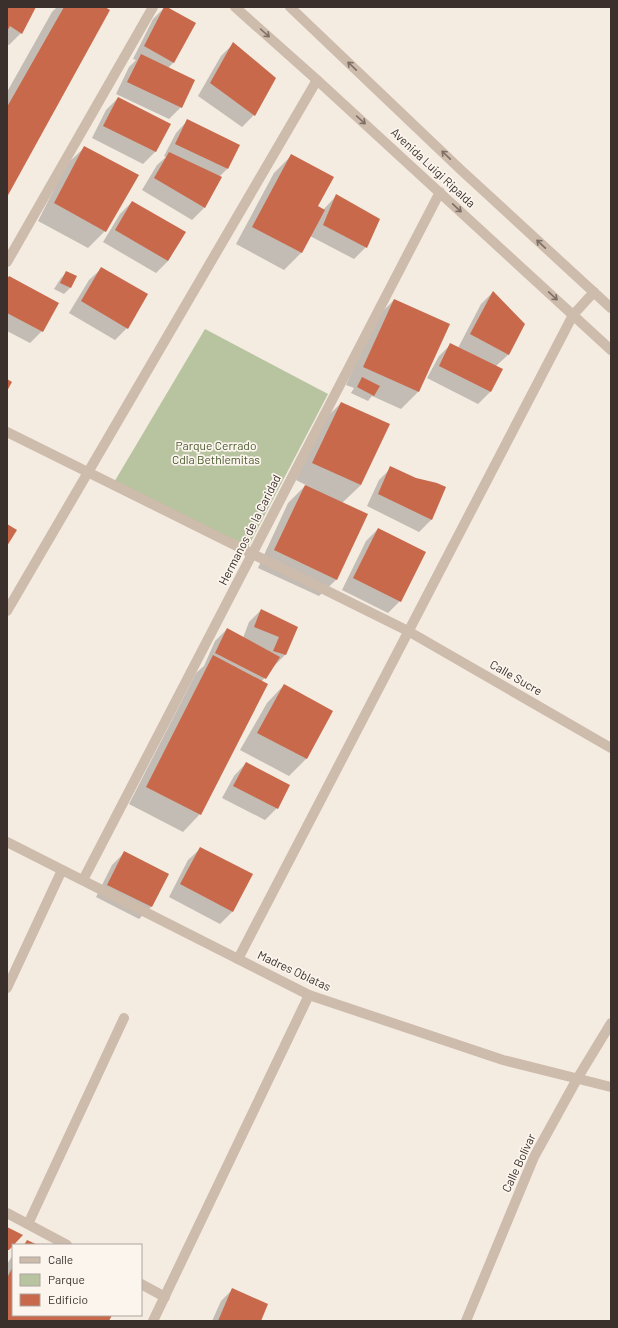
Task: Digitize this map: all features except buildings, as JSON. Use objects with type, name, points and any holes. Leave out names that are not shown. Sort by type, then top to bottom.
[{"type":"street","points":[[7,262],[153,7]]},
{"type":"street","name":"Avenida Luigi Ripalda","points":[[236,7],[611,350]]},
{"type":"street","name":"Avenida Luigi Ripalda","points":[[290,7],[461,170],[611,308]]},
{"type":"street","points":[[7,611],[317,80]]},
{"type":"street","name":"Hermanos de la Caridad","points":[[82,880],[440,192]]},
{"type":"street","points":[[238,959],[573,315],[594,292]]},
{"type":"street","name":"Calle Sucre","points":[[7,432],[408,631],[611,748]]},
{"type":"street","name":"Madres Oblatas","points":[[7,842],[309,995],[503,1060],[611,1087]]},
{"type":"street","points":[[7,988],[62,870]]},
{"type":"street","points":[[153,1321],[309,995]]},
{"type":"street","points":[[28,1224],[124,1018]]},
{"type":"street","name":"Calle Bolívar","points":[[466,1321],[534,1157],[577,1079],[611,1023]]},
{"type":"street","points":[[7,1213],[65,1244]]},
{"type":"street","points":[[142,1285],[165,1297]]},
{"type":"green space","name":"Parque Cerrado Cdla Bethlemitas","points":[[205,329],[328,394],[246,551],[113,484]]}]
